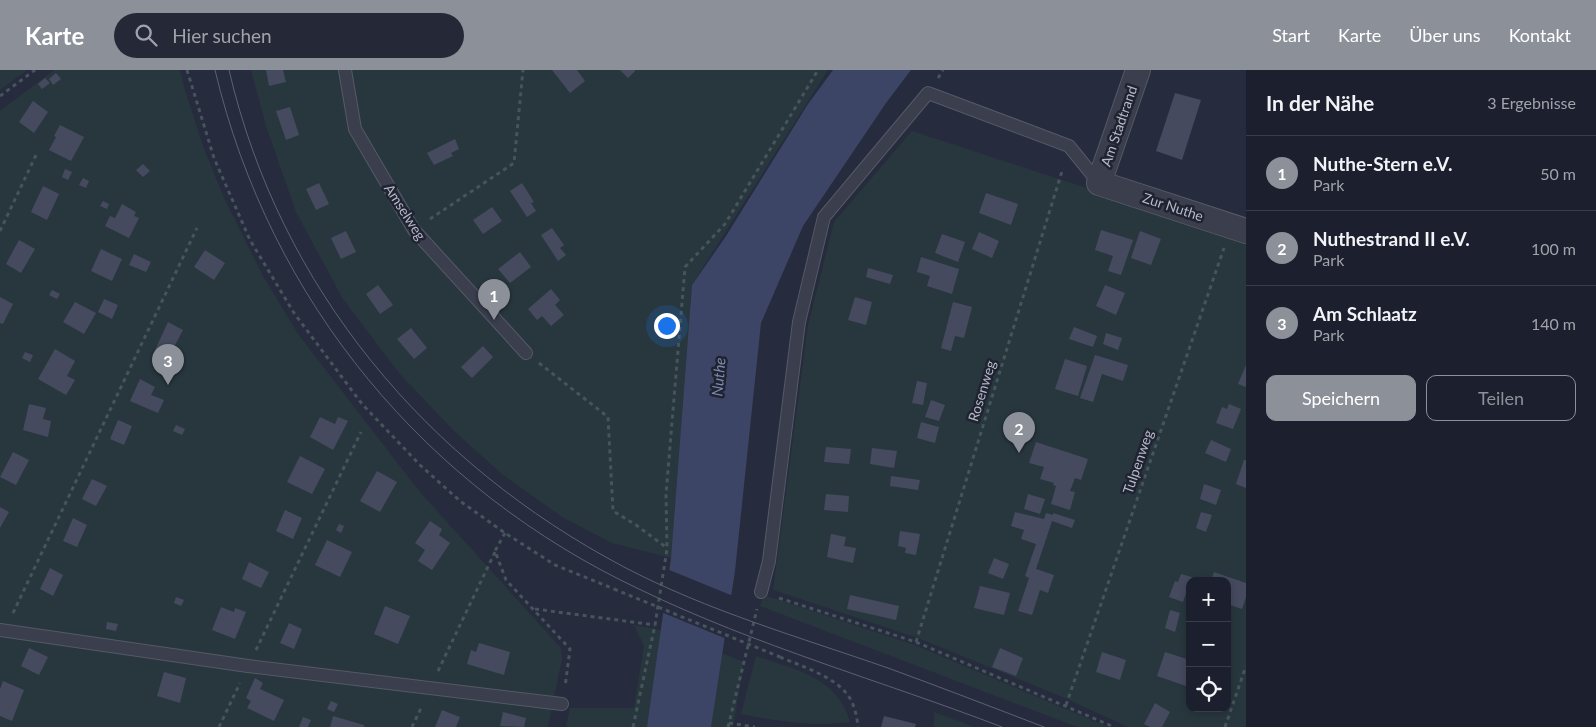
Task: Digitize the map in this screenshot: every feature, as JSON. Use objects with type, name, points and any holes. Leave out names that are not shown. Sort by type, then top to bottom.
[{"type":"street","name":"Am Stadtrand","points":[[1099,183],[1138,70]]},
{"type":"street","name":"Zur Nuthe","points":[[1099,183],[1239,229]]},
{"type":"lane","name":"Amselweg","points":[[345,70],[355,129],[414,230],[526,353]]},
{"type":"lane","points":[[761,592],[769,561],[799,322],[824,217],[928,93],[1069,146],[1099,183]]},
{"type":"lane","points":[[2,630],[248,666],[562,704]]},
{"type":"path","points":[[0,96],[35,70]]},
{"type":"path","points":[[188,70],[214,158],[250,240],[294,313],[362,404],[420,465],[460,501],[555,565],[817,673],[847,694],[856,714],[858,727]]},
{"type":"path","points":[[414,230],[514,163],[523,70]]},
{"type":"path","points":[[633,727],[655,625],[667,549],[666,494],[685,267],[725,224],[818,70]]},
{"type":"path","name":"Rosenweg","points":[[916,642],[1069,146]]},
{"type":"path","points":[[0,232],[37,153]]},
{"type":"path","points":[[2,630],[197,228]]},
{"type":"path","name":"Tulpenweg","points":[[1066,706],[1239,229]]},
{"type":"path","points":[[526,353],[608,417],[613,511],[636,525],[667,549]]},
{"type":"path","points":[[219,727],[362,432]]},
{"type":"path","points":[[412,727],[505,533]]},
{"type":"path","points":[[495,551],[506,580],[570,649],[562,704]]},
{"type":"path","points":[[755,727],[728,725],[761,592],[916,642],[1114,727]]},
{"type":"path","points":[[534,609],[655,625]]},
{"type":"path","points":[[1225,727],[1246,666]]},
{"type":"shaded area","points":[[0,70],[27,70],[0,90]]},
{"type":"shaded area","points":[[54,70],[180,70],[203,146],[224,198],[263,276],[298,334],[419,491],[561,648],[562,659],[548,727],[0,727],[0,111]]},
{"type":"shaded area","points":[[251,70],[828,70],[692,285],[671,558],[612,543],[562,517],[503,475],[453,430],[399,373],[343,299],[296,212],[266,126]]},
{"type":"shaded area","points":[[912,131],[1246,240],[1246,727],[1128,727],[1067,699],[918,638],[773,590],[808,325],[834,222]]},
{"type":"shaded area","points":[[764,595],[915,645],[1108,727],[1077,727],[760,606]]},
{"type":"shaded area","points":[[634,625],[664,631],[648,727],[566,727],[570,708],[634,708],[644,646]]},
{"type":"shaded area","points":[[722,653],[744,662],[733,727],[710,727]]},
{"type":"shaded area","points":[[756,656],[800,671],[825,685],[836,695],[844,707],[850,722],[823,724],[768,719],[741,714]]},
{"type":"shaded area","points":[[934,712],[974,727],[934,727]]},
{"type":"water","name":"Nuthe","points":[[833,70],[911,70],[886,103],[803,226],[761,323],[735,571],[711,727],[647,727],[671,558],[692,285],[726,236],[808,104]]},
{"type":"pier","points":[[667,569],[733,596],[727,639],[661,612]]},
{"type":"building","points":[[266,70],[283,70],[286,82],[269,86]]},
{"type":"building","points":[[552,70],[577,70],[585,81],[570,93]]},
{"type":"building","points":[[620,70],[635,70],[635,71],[628,78]]},
{"type":"building","points":[[56,73],[61,79],[53,85],[49,79]]},
{"type":"building","points":[[45,78],[50,83],[42,89],[38,84]]},
{"type":"building","points":[[1175,93],[1201,100],[1182,160],[1156,151]]},
{"type":"building","points":[[33,101],[48,112],[34,133],[19,122]]},
{"type":"building","points":[[290,107],[299,135],[286,140],[276,111]]},
{"type":"building","points":[[60,125],[84,137],[71,161],[49,150]]},
{"type":"building","points":[[455,139],[459,149],[451,153],[453,156],[434,165],[427,153]]},
{"type":"building","points":[[143,164],[150,171],[143,177],[136,170]]},
{"type":"building","points":[[65,169],[72,172],[68,180],[62,177]]},
{"type":"building","points":[[83,178],[89,181],[86,188],[79,185]]},
{"type":"building","points":[[319,183],[329,204],[316,210],[306,189]]},
{"type":"building","points":[[522,183],[534,202],[531,203],[536,211],[527,217],[510,191]]},
{"type":"building","points":[[43,186],[59,194],[47,220],[31,212]]},
{"type":"building","points":[[986,193],[1018,204],[1011,225],[979,213]]},
{"type":"building","points":[[103,201],[109,204],[107,209],[100,206]]},
{"type":"building","points":[[122,204],[136,212],[134,216],[139,218],[129,238],[105,226],[110,216],[115,218]]},
{"type":"building","points":[[492,207],[502,221],[483,234],[473,220]]},
{"type":"building","points":[[552,228],[564,245],[560,248],[566,255],[558,261],[541,235]]},
{"type":"building","points":[[1101,230],[1133,240],[1121,275],[1108,271],[1113,256],[1095,250]]},
{"type":"building","points":[[346,231],[356,252],[341,259],[331,238]]},
{"type":"building","points":[[1140,231],[1161,239],[1151,265],[1131,258]]},
{"type":"building","points":[[979,232],[999,241],[992,258],[972,249]]},
{"type":"building","points":[[942,234],[965,242],[958,262],[935,253]]},
{"type":"building","points":[[19,240],[35,249],[21,273],[6,264]]},
{"type":"building","points":[[101,249],[122,259],[112,281],[91,271]]},
{"type":"building","points":[[205,250],[225,263],[214,280],[194,267]]},
{"type":"building","points":[[520,252],[531,267],[510,283],[498,269]]},
{"type":"building","points":[[134,254],[151,262],[146,272],[129,265]]},
{"type":"building","points":[[921,257],[959,269],[952,294],[927,286],[930,276],[917,272]]},
{"type":"building","points":[[868,268],[893,275],[890,284],[866,277]]},
{"type":"building","points":[[378,285],[393,305],[380,314],[366,294]]},
{"type":"building","points":[[1105,285],[1125,293],[1116,315],[1096,306]]},
{"type":"building","points":[[551,289],[560,300],[555,305],[564,315],[551,326],[542,316],[537,320],[528,309]]},
{"type":"building","points":[[52,290],[60,294],[57,299],[49,295]]},
{"type":"building","points":[[0,297],[13,304],[3,324],[0,323]]},
{"type":"building","points":[[855,297],[872,302],[866,325],[848,320]]},
{"type":"building","points":[[104,299],[118,305],[112,319],[98,312]]},
{"type":"building","points":[[75,302],[96,313],[84,334],[63,322]]},
{"type":"building","points":[[953,302],[972,307],[964,338],[955,336],[951,351],[941,348]]},
{"type":"building","points":[[168,322],[183,330],[173,349],[169,347],[165,355],[155,350]]},
{"type":"building","points":[[1074,327],[1097,336],[1093,347],[1069,339]]},
{"type":"building","points":[[411,328],[427,348],[414,359],[397,339]]},
{"type":"building","points":[[1106,333],[1122,338],[1118,350],[1103,344]]},
{"type":"building","points":[[483,346],[493,357],[472,378],[461,367]]},
{"type":"building","points":[[55,349],[75,361],[67,376],[75,380],[66,395],[38,379]]},
{"type":"building","points":[[25,352],[33,355],[30,362],[22,358]]},
{"type":"building","points":[[1095,355],[1128,365],[1123,381],[1102,374],[1093,402],[1080,398]]},
{"type":"building","points":[[1065,359],[1087,366],[1078,396],[1055,389]]},
{"type":"building","points":[[1246,365],[1246,387],[1238,384]]},
{"type":"building","points":[[140,379],[155,387],[151,395],[164,400],[158,413],[130,401]]},
{"type":"building","points":[[917,381],[927,383],[923,405],[912,403]]},
{"type":"building","points":[[931,400],[945,405],[939,421],[925,417]]},
{"type":"building","points":[[29,404],[46,408],[43,419],[51,421],[48,437],[23,430]]},
{"type":"building","points":[[1229,404],[1241,409],[1233,429],[1216,423],[1222,407],[1227,409]]},
{"type":"building","points":[[320,417],[335,424],[338,417],[348,421],[333,450],[310,437]]},
{"type":"building","points":[[118,420],[132,426],[124,445],[110,439]]},
{"type":"building","points":[[921,422],[939,427],[935,443],[917,438]]},
{"type":"building","points":[[176,425],[185,429],[182,435],[173,431]]},
{"type":"building","points":[[1211,440],[1231,449],[1226,462],[1205,453]]},
{"type":"building","points":[[1036,442],[1088,459],[1081,480],[1075,478],[1070,491],[1075,492],[1070,510],[1051,504],[1056,486],[1053,485],[1054,483],[1040,479],[1044,467],[1029,463]]},
{"type":"building","points":[[826,447],[851,449],[849,464],[824,462]]},
{"type":"building","points":[[872,448],[897,451],[894,468],[870,464]]},
{"type":"building","points":[[13,452],[29,460],[16,485],[0,477]]},
{"type":"building","points":[[300,456],[325,469],[312,494],[287,482]]},
{"type":"building","points":[[1244,460],[1246,460],[1246,488],[1236,484]]},
{"type":"building","points":[[377,471],[397,482],[380,512],[360,501]]},
{"type":"building","points":[[891,476],[920,480],[918,490],[890,486]]},
{"type":"building","points":[[92,479],[107,486],[96,506],[82,499]]},
{"type":"building","points":[[1204,484],[1221,490],[1216,505],[1200,499]]},
{"type":"building","points":[[826,494],[849,496],[848,512],[824,510]]},
{"type":"building","points":[[1028,494],[1045,499],[1040,514],[1024,509]]},
{"type":"building","points":[[0,507],[9,512],[0,528]]},
{"type":"building","points":[[285,510],[302,518],[293,539],[276,531]]},
{"type":"building","points":[[1015,512],[1044,519],[1046,513],[1053,515],[1053,513],[1075,520],[1072,528],[1052,521],[1036,569],[1054,575],[1048,593],[1040,590],[1032,615],[1018,611],[1029,578],[1025,576],[1036,544],[1021,539],[1024,530],[1011,526]]},
{"type":"building","points":[[1201,512],[1212,515],[1206,532],[1196,528]]},
{"type":"building","points":[[73,518],[87,525],[77,547],[63,541]]},
{"type":"building","points":[[430,521],[442,529],[439,535],[450,543],[432,570],[418,561],[425,550],[415,543]]},
{"type":"building","points":[[339,524],[344,526],[341,533],[336,530]]},
{"type":"building","points":[[900,531],[920,534],[916,555],[905,553],[906,548],[898,546]]},
{"type":"building","points":[[831,534],[846,537],[844,546],[856,548],[853,563],[827,557]]},
{"type":"building","points":[[327,540],[352,552],[340,577],[315,565]]},
{"type":"building","points":[[994,558],[1009,564],[1003,579],[988,573]]},
{"type":"building","points":[[249,562],[269,572],[261,588],[242,579]]},
{"type":"building","points":[[50,568],[63,575],[53,596],[40,589]]},
{"type":"building","points":[[1214,572],[1229,577],[1212,577]]},
{"type":"building","points":[[1181,574],[1192,577],[1186,577],[1186,594],[1183,602],[1169,597],[1175,581],[1178,582]]},
{"type":"building","points":[[1231,578],[1246,583],[1246,597],[1242,609],[1231,605]]},
{"type":"building","points":[[980,586],[1010,593],[1004,615],[974,608]]},
{"type":"building","points":[[850,595],[899,606],[896,620],[847,609]]},
{"type":"building","points":[[176,597],[184,600],[181,606],[174,603]]},
{"type":"building","points":[[385,606],[410,616],[398,644],[374,634]]},
{"type":"building","points":[[221,607],[234,612],[235,608],[246,612],[235,639],[212,630]]},
{"type":"building","points":[[1170,610],[1180,613],[1175,632],[1165,628]]},
{"type":"building","points":[[107,622],[118,624],[116,631],[106,629]]},
{"type":"building","points":[[289,623],[302,629],[294,649],[280,643]]},
{"type":"building","points":[[479,643],[510,652],[504,675],[467,664],[471,650],[476,652]]},
{"type":"building","points":[[29,648],[48,657],[39,675],[21,666]]},
{"type":"building","points":[[1000,648],[1023,658],[1016,676],[992,667]]},
{"type":"building","points":[[1102,652],[1126,660],[1120,680],[1096,672]]},
{"type":"building","points":[[1165,652],[1186,659],[1186,686],[1157,676]]},
{"type":"building","points":[[164,672],[186,678],[180,703],[157,696]]},
{"type":"building","points":[[255,678],[263,683],[260,689],[284,700],[274,721],[247,708],[251,701],[246,698]]},
{"type":"building","points":[[3,681],[24,690],[12,721],[0,716],[0,689]]},
{"type":"building","points":[[331,701],[338,704],[334,712],[327,709]]},
{"type":"building","points":[[1155,703],[1170,712],[1162,727],[1150,727],[1144,724]]},
{"type":"building","points":[[442,710],[460,717],[456,727],[435,727]]},
{"type":"building","points":[[503,712],[526,718],[524,727],[500,726]]},
{"type":"building","points":[[333,716],[364,725],[364,727],[330,727]]},
{"type":"building","points":[[884,716],[916,724],[915,727],[881,727]]},
{"type":"building","points":[[303,717],[311,720],[308,727],[299,727]]},
{"type":"tram line","points":[[215,70],[240,155],[275,235],[317,310],[368,379],[426,442],[491,499],[563,548],[641,590],[685,610],[775,646],[1002,727]]},
{"type":"tram line","points":[[229,70],[253,150],[285,225],[324,296],[372,362],[426,422],[486,476],[553,525],[624,567],[656,583],[721,610],[888,668],[1044,727]]},
{"type":"place","name":"Nuthe-Stern e.V.","points":[[494,320]]},
{"type":"place","name":"Am Schlaatz","points":[[168,385]]},
{"type":"place","name":"Nuthestrand II e.V.","points":[[1019,453]]}]
